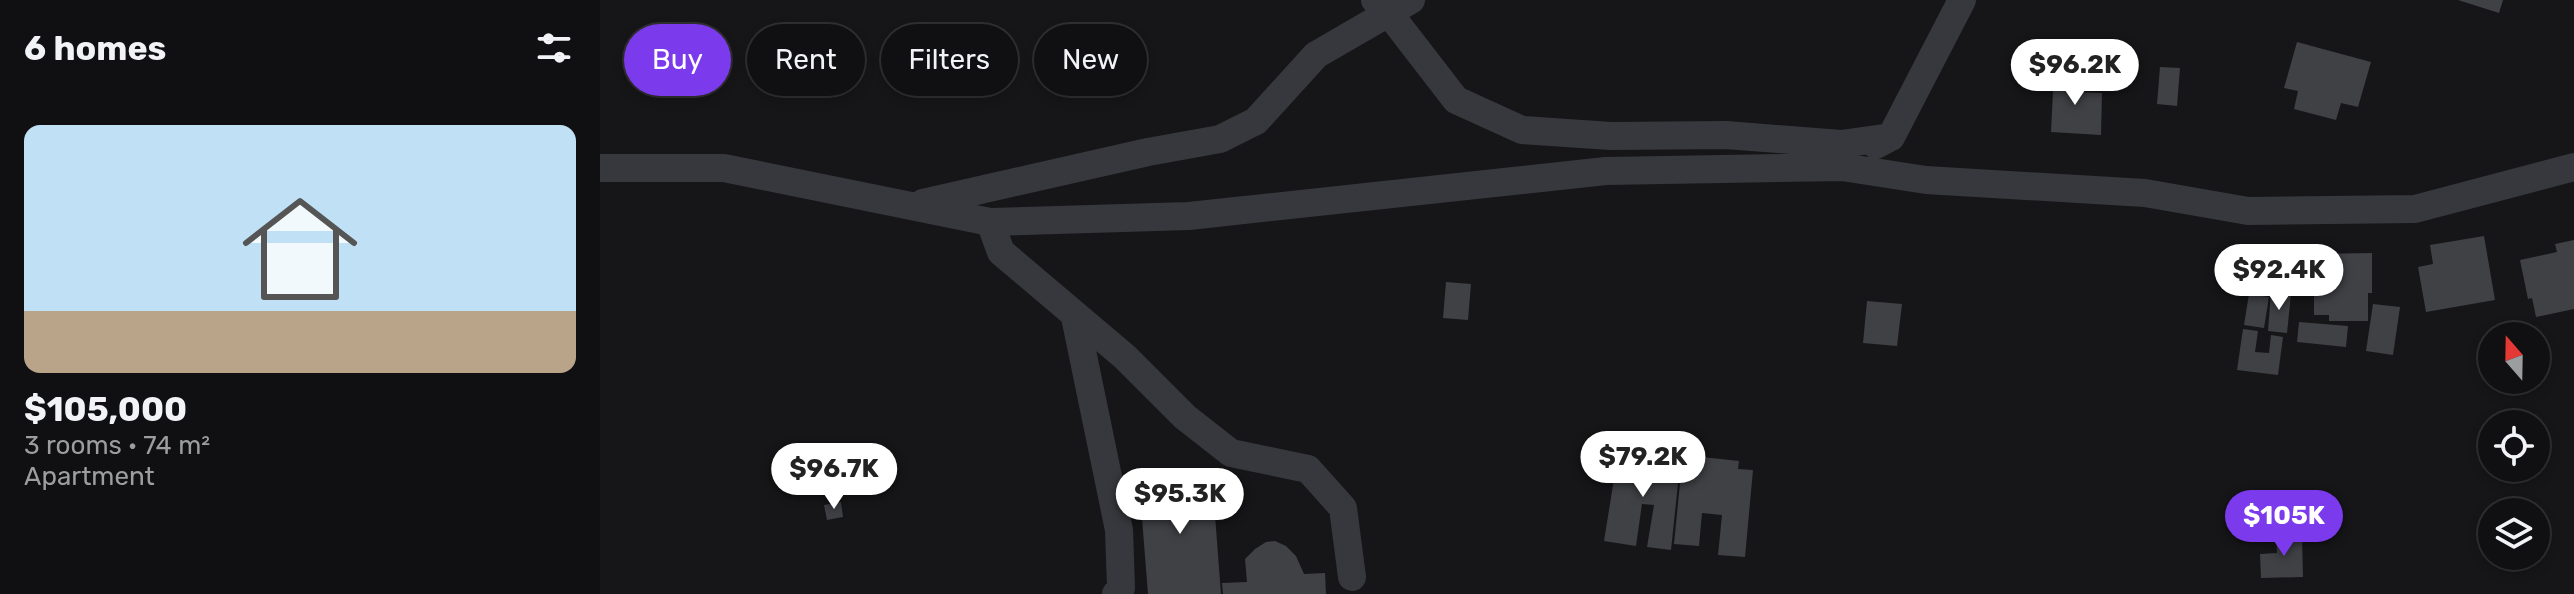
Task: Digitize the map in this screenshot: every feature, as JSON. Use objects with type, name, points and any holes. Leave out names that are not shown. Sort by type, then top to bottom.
[{"type":"street","points":[[1842,167],[1891,137],[1962,0]]},
{"type":"street","points":[[914,204],[1220,139],[1256,121],[1316,55],[1391,4],[1456,100],[1522,130],[1611,136],[1726,135],[1841,144],[1891,137]]},
{"type":"street","points":[[600,168],[724,168],[914,204],[990,222],[1189,216],[1606,171],[1842,167],[1926,180],[2145,193],[2248,211],[2415,209],[2574,167]]},
{"type":"street","points":[[990,222],[1001,252],[1125,357],[1185,417],[1231,453],[1308,469],[1343,508],[1352,577]]},
{"type":"street","points":[[1075,317],[1119,530],[1121,588],[1116,594]]},
{"type":"building","points":[[2458,0],[2503,0],[2499,13]]},
{"type":"building","points":[[2297,42],[2371,62],[2358,107],[2341,103],[2336,120],[2294,109],[2298,91],[2284,88]]},
{"type":"building","points":[[2160,67],[2180,68],[2177,106],[2157,104]]},
{"type":"building","points":[[2054,70],[2074,71],[2073,92],[2102,93],[2101,135],[2051,132]]},
{"type":"building","points":[[2484,236],[2495,300],[2426,312],[2418,267],[2433,264],[2430,245]]},
{"type":"building","points":[[2574,240],[2574,309],[2536,317],[2532,298],[2528,299],[2520,260],[2557,252],[2555,244]]},
{"type":"building","points":[[2372,253],[2368,321],[2329,321],[2329,315],[2314,315],[2314,254]]},
{"type":"building","points":[[1446,282],[1471,284],[1468,320],[1443,318]]},
{"type":"building","points":[[2271,292],[2291,294],[2287,333],[2268,331]]},
{"type":"building","points":[[2249,294],[2269,297],[2264,328],[2244,325]]},
{"type":"building","points":[[1867,301],[1902,304],[1897,346],[1863,343]]},
{"type":"building","points":[[2373,304],[2400,307],[2393,355],[2366,351]]},
{"type":"building","points":[[2299,322],[2348,326],[2346,347],[2297,342]]},
{"type":"building","points":[[2243,329],[2258,331],[2255,352],[2269,353],[2271,335],[2283,337],[2278,375],[2237,370]]},
{"type":"building","points":[[1632,450],[1671,455],[1670,462],[1680,464],[1671,550],[1647,547],[1654,505],[1642,504],[1636,546],[1604,541],[1618,454],[1631,456]]},
{"type":"building","points":[[1693,456],[1739,461],[1738,469],[1753,470],[1745,557],[1718,555],[1722,515],[1702,513],[1699,546],[1674,544],[1682,463],[1692,464]]},
{"type":"building","points":[[1212,476],[1221,594],[1148,594],[1139,481]]},
{"type":"building","points":[[841,502],[843,517],[827,520],[824,505]]},
{"type":"building","points":[[2302,534],[2303,577],[2261,578],[2260,554],[2277,553],[2276,535]]},
{"type":"building","points":[[1275,541],[1296,556],[1304,574],[1325,573],[1326,594],[1223,594],[1222,583],[1247,582],[1245,559],[1266,542]]}]
